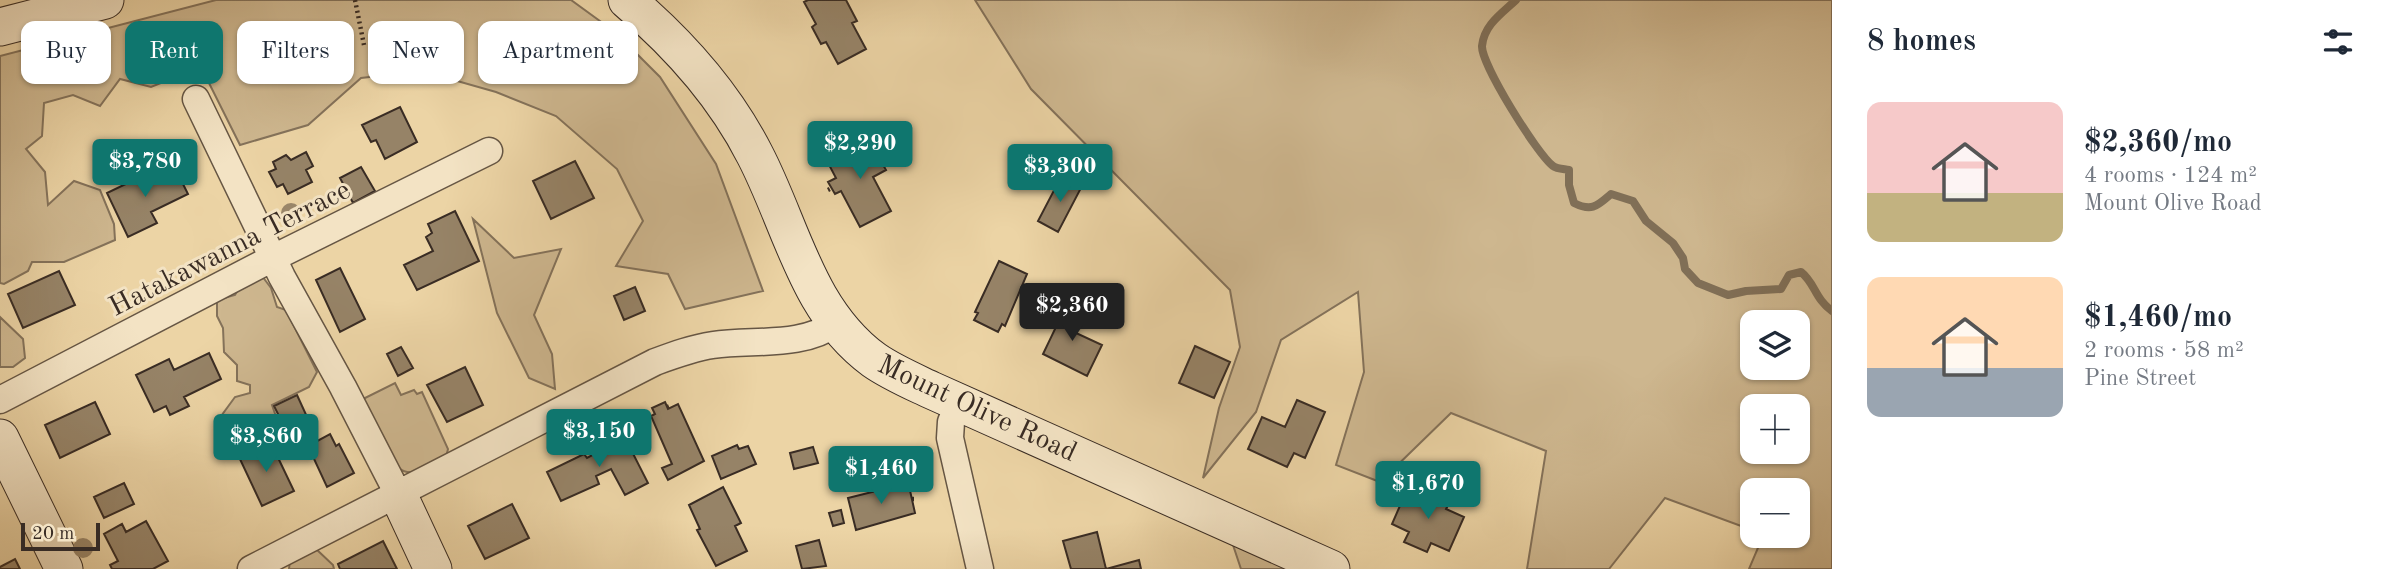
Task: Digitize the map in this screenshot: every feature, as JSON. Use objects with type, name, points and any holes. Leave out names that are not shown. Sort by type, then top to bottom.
[{"type":"street","points":[[0,27],[105,0]]},
{"type":"street","name":"Mount Olive Road","points":[[627,0],[694,64],[739,127],[756,157],[813,287],[836,323],[856,345],[883,366],[959,402],[1331,569]]},
{"type":"street","points":[[196,99],[273,258],[398,494],[433,569]]},
{"type":"street","name":"Hatakawanna Terrace","points":[[0,400],[273,258],[489,151]]},
{"type":"street","points":[[251,569],[655,362],[712,345],[804,338],[820,333],[836,323]]},
{"type":"street","points":[[959,402],[951,422],[950,438],[980,569]]},
{"type":"street","points":[[0,438],[64,569]]},
{"type":"path","points":[[355,0],[364,45]]},
{"type":"shaded area","points":[[216,0],[571,0],[600,21],[478,21],[478,84],[638,84],[638,55],[660,77],[716,164],[763,291],[685,309],[668,274],[616,266],[643,221],[617,169],[556,116],[496,92],[464,83],[464,21],[368,21],[368,77],[361,78],[308,125],[240,145],[210,84],[223,84],[223,21],[135,21]]},
{"type":"shaded area","points":[[975,0],[1832,0],[1832,569],[1749,569],[1758,548],[1810,548],[1810,478],[1740,478],[1740,526],[1665,498],[1609,569],[1527,569],[1546,451],[1451,413],[1380,482],[1336,465],[1364,372],[1358,292],[1281,340],[1256,412],[1203,478],[1219,408],[1240,347],[1230,290],[1031,89]]},
{"type":"shaded area","points":[[125,24],[125,80],[120,79],[100,106],[73,95],[44,103],[42,136],[26,149],[45,172],[48,205],[74,181],[100,190],[114,224],[115,240],[64,262],[32,262],[28,271],[4,284],[0,283],[0,56],[21,51],[21,84],[111,84],[111,27]]},
{"type":"shaded area","points":[[473,219],[514,258],[561,249],[534,315],[552,354],[555,389],[529,378],[497,313]]},
{"type":"shaded area","points":[[262,276],[271,288],[277,307],[286,310],[317,372],[309,387],[272,405],[280,428],[272,435],[241,449],[226,437],[219,419],[235,397],[250,393],[250,385],[237,381],[237,365],[224,352],[223,328],[217,316],[217,300],[235,295],[239,288]]},
{"type":"shaded area","points":[[0,317],[23,339],[25,358],[13,367],[0,367]]},
{"type":"shaded area","points":[[395,383],[401,395],[414,390],[417,394],[422,392],[448,449],[446,457],[416,472],[399,468],[361,400]]},
{"type":"shaded area","points":[[1230,536],[1299,569],[1241,569]]},
{"type":"shaded area","points":[[315,548],[334,569],[289,569],[290,561]]},
{"type":"building","points":[[846,0],[857,21],[852,23],[866,49],[838,64],[826,42],[821,44],[812,27],[816,24],[804,2]]},
{"type":"building","points":[[400,107],[417,142],[385,159],[376,140],[371,142],[362,125]]},
{"type":"building","points":[[868,138],[871,145],[876,143],[886,161],[882,163],[886,170],[873,177],[891,211],[860,227],[841,191],[835,194],[828,182],[836,178],[827,161]]},
{"type":"building","points":[[306,152],[313,166],[306,170],[312,182],[288,194],[283,184],[277,187],[269,172],[276,169],[273,162],[286,155],[291,160]]},
{"type":"building","points":[[575,161],[594,198],[551,219],[533,181]]},
{"type":"building","points":[[163,166],[170,180],[179,176],[188,194],[151,212],[157,223],[128,237],[107,193]]},
{"type":"building","points":[[361,167],[375,191],[353,203],[340,178]]},
{"type":"building","points":[[1062,175],[1082,186],[1058,232],[1038,221]]},
{"type":"building","points":[[455,211],[479,261],[417,290],[404,265],[433,251],[426,237],[432,233],[428,224]]},
{"type":"building","points":[[999,261],[1027,274],[1005,326],[1002,324],[998,332],[974,320],[978,313],[975,312]]},
{"type":"building","points":[[340,268],[365,319],[340,332],[316,280]]},
{"type":"building","points":[[59,271],[75,305],[23,328],[8,294]]},
{"type":"building","points":[[635,287],[645,311],[624,320],[614,296]]},
{"type":"building","points":[[1067,304],[1086,313],[1076,333],[1102,345],[1087,376],[1043,354]]},
{"type":"building","points":[[1195,346],[1230,362],[1214,398],[1179,383]]},
{"type":"building","points":[[401,347],[413,368],[398,376],[387,354]]},
{"type":"building","points":[[209,353],[221,379],[184,397],[189,406],[170,415],[166,406],[154,412],[136,375],[169,359],[174,370]]},
{"type":"building","points":[[465,367],[483,405],[447,422],[427,385]]},
{"type":"building","points":[[297,395],[308,419],[286,430],[274,406]]},
{"type":"building","points":[[1297,400],[1325,412],[1305,458],[1294,453],[1287,467],[1248,449],[1262,417],[1285,427]]},
{"type":"building","points":[[95,402],[110,434],[60,458],[45,425]]},
{"type":"building","points":[[665,402],[668,409],[678,404],[704,461],[668,480],[662,468],[672,464],[651,416],[655,414],[652,408]]},
{"type":"building","points":[[622,432],[648,483],[625,495],[611,469],[596,476],[599,484],[561,501],[547,472],[584,454],[587,458],[602,450],[599,442]]},
{"type":"building","points":[[330,434],[336,446],[339,444],[354,473],[327,487],[308,446]]},
{"type":"building","points":[[271,443],[294,491],[262,506],[239,457]]},
{"type":"building","points":[[737,445],[739,449],[748,446],[756,464],[721,479],[712,456]]},
{"type":"building","points":[[813,447],[818,463],[794,469],[790,453]]},
{"type":"building","points":[[124,483],[134,504],[104,518],[94,497]]},
{"type":"building","points":[[900,485],[909,486],[915,513],[856,530],[848,498]]},
{"type":"building","points":[[723,487],[741,523],[735,526],[747,551],[716,566],[697,530],[700,529],[689,505]]},
{"type":"building","points":[[1430,488],[1452,498],[1446,509],[1464,517],[1449,551],[1431,543],[1427,552],[1404,542],[1409,532],[1392,524],[1406,492],[1424,500]]},
{"type":"building","points":[[512,504],[529,538],[485,559],[468,526]]},
{"type":"building","points":[[841,510],[844,523],[833,526],[829,513]]},
{"type":"building","points":[[146,521],[168,561],[153,569],[112,569],[110,565],[118,561],[104,534],[122,524],[126,532]]},
{"type":"building","points":[[1097,532],[1106,569],[1071,569],[1063,541]]},
{"type":"building","points":[[819,540],[826,566],[802,569],[796,546]]},
{"type":"building","points":[[383,541],[397,569],[340,569],[338,564]]},
{"type":"building","points":[[15,559],[20,569],[0,569],[0,567]]},
{"type":"building","points":[[1139,560],[1141,569],[1106,569]]},
{"type":"waterway","points":[[1516,0],[1494,20],[1486,32],[1482,46],[1484,56],[1500,89],[1535,145],[1553,166],[1569,170],[1569,185],[1574,203],[1590,207],[1611,194],[1633,201],[1646,221],[1673,243],[1683,258],[1685,269],[1698,283],[1728,295],[1781,289],[1789,275],[1801,272],[1832,311]]}]
